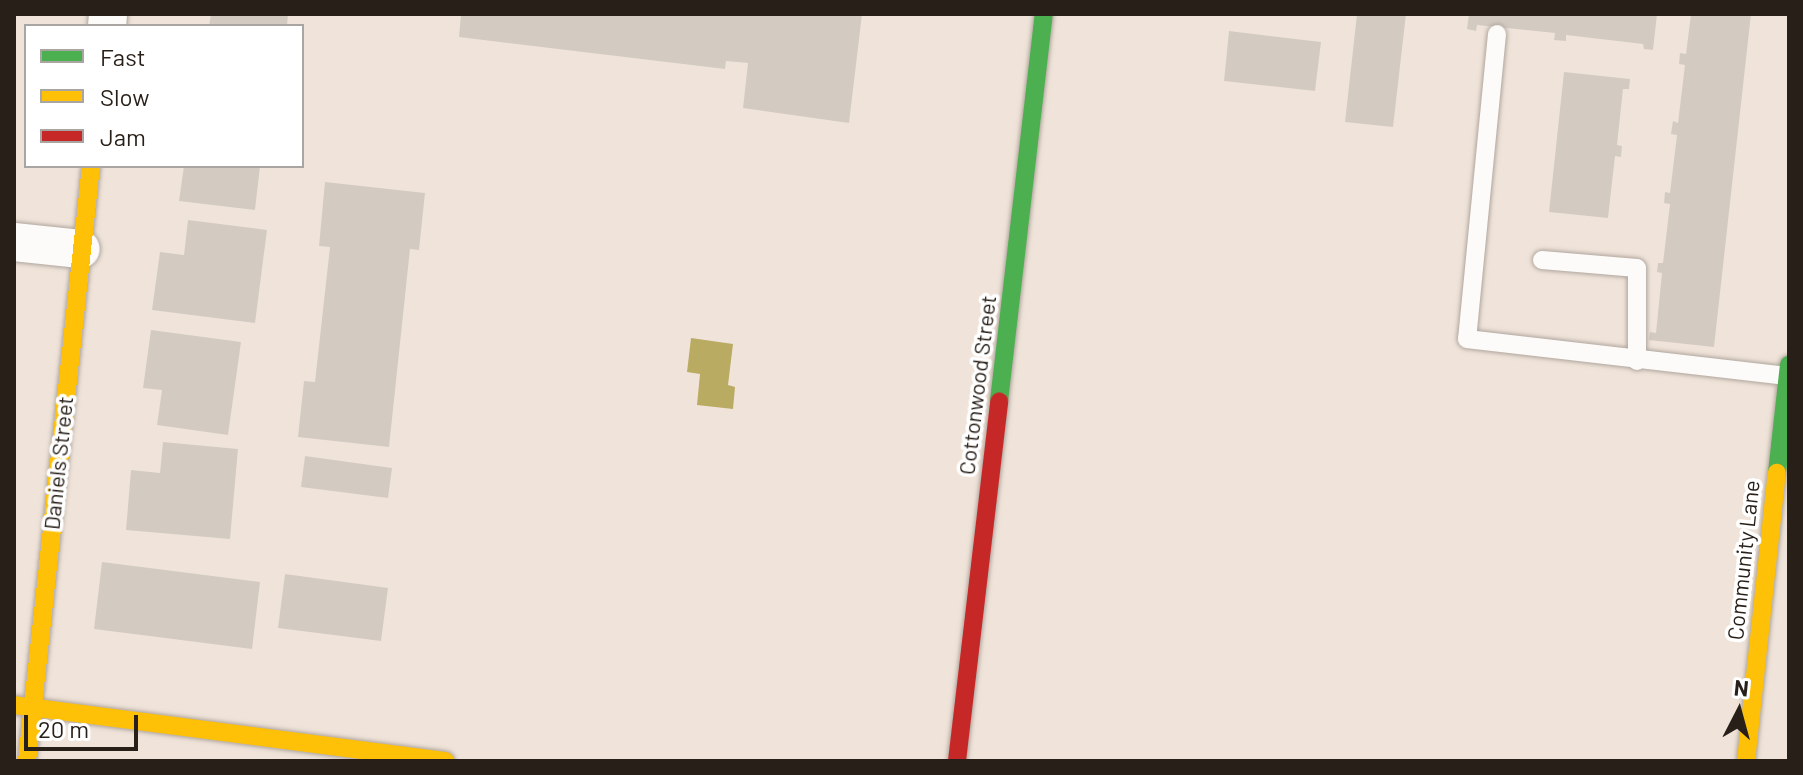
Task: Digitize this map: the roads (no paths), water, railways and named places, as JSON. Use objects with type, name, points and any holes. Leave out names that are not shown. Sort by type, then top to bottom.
[{"type":"street","name":"Cottonwood Street","points":[[957,761],[1044,14]]},
{"type":"street","name":"Daniels Street","points":[[27,761],[23,706],[91,168]]},
{"type":"street","points":[[14,242],[81,249]]},
{"type":"street","name":"Community Lane","points":[[1746,761],[1789,372]]},
{"type":"street","points":[[23,706],[445,761]]},
{"type":"lane","points":[[1497,34],[1467,339],[1637,361],[1789,372]]},
{"type":"lane","points":[[1542,260],[1637,268],[1637,361]]}]
